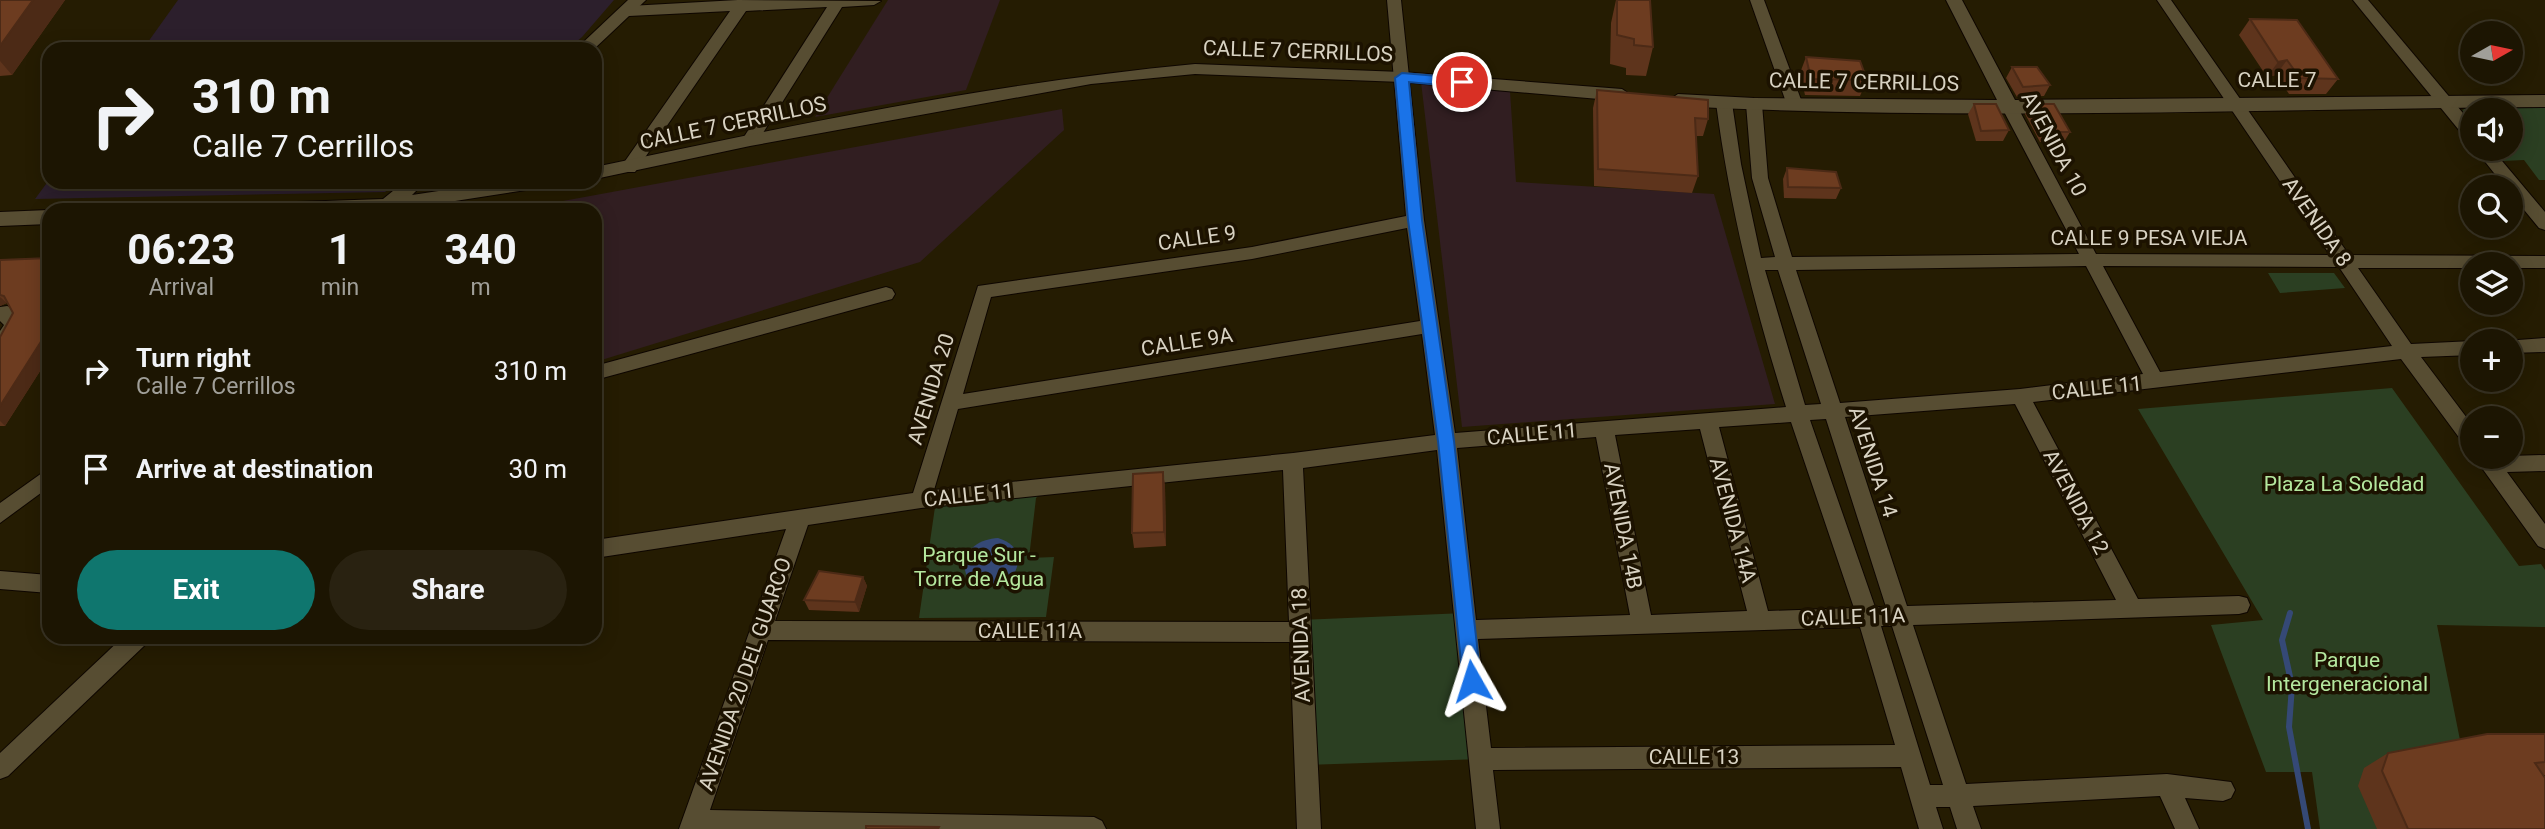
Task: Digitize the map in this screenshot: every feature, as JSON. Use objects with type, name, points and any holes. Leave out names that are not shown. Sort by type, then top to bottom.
[{"type":"main road","name":"AVENIDA 10","points":[[1954,0],[2008,106]]},
{"type":"main road","points":[[595,42],[633,6]]},
{"type":"main road","name":"CALLE 7 CERRILLOS","points":[[602,172],[750,140],[1091,79],[1195,69],[1402,78],[1724,103],[2008,106]]},
{"type":"main road","name":"CALLE 7","points":[[2008,106],[2545,101]]},
{"type":"main road","points":[[390,203],[407,189]]},
{"type":"main road","points":[[410,203],[496,189]]},
{"type":"main road","points":[[0,219],[42,217]]},
{"type":"street","points":[[1394,0],[1415,220],[1446,441],[1488,829]]},
{"type":"street","points":[[1757,0],[1795,105]]},
{"type":"street","name":"AVENIDA 8","points":[[2164,0],[2406,351],[2460,424]]},
{"type":"street","points":[[2360,0],[2460,121]]},
{"type":"street","points":[[633,6],[874,1]]},
{"type":"street","points":[[750,140],[837,3]]},
{"type":"street","points":[[629,168],[743,4]]},
{"type":"street","points":[[1724,103],[1734,179],[1753,264],[1799,414],[1868,617],[1907,756],[1931,829]]},
{"type":"street","name":"AVENIDA 14","points":[[1754,104],[1760,178],[1785,263],[1969,829]]},
{"type":"street","name":"AVENIDA 10","points":[[2008,106],[2156,382]]},
{"type":"street","points":[[2493,161],[2545,224]]},
{"type":"street","name":"CALLE 9","points":[[984,291],[1252,253],[1415,220]]},
{"type":"street","name":"CALLE 9 PESA VIEJA","points":[[1753,264],[2089,260],[2545,262]]},
{"type":"street","name":"AVENIDA 20","points":[[921,500],[984,291]]},
{"type":"street","points":[[602,371],[886,294]]},
{"type":"street","points":[[0,346],[13,325],[6,316]]},
{"type":"street","name":"CALLE 9A","points":[[951,402],[1430,326]]},
{"type":"street","points":[[2523,346],[2545,345]]},
{"type":"street","name":"CALLE 11","points":[[602,549],[921,500],[1293,461],[1446,441],[2020,396],[2406,351],[2460,349]]},
{"type":"street","name":"AVENIDA 12","points":[[2020,396],[2132,609]]},
{"type":"street","name":"AVENIDA 14A","points":[[1707,419],[1760,620]]},
{"type":"street","name":"AVENIDA 14B","points":[[1604,428],[1642,624]]},
{"type":"street","name":"AVENIDA 18","points":[[1293,461],[1309,829]]},
{"type":"street","points":[[2523,462],[2545,463]]},
{"type":"street","points":[[2493,469],[2545,540]]},
{"type":"street","points":[[0,515],[42,482]]},
{"type":"street","name":"AVENIDA 20 DEL GUARCO","points":[[693,825],[800,519]]},
{"type":"street","points":[[0,580],[42,583]]},
{"type":"street","name":"CALLE 11A","points":[[1466,629],[2239,605]]},
{"type":"street","name":"CALLE 11A","points":[[760,630],[1300,632]]},
{"type":"street","points":[[0,768],[131,644]]},
{"type":"street","name":"CALLE 13","points":[[1481,759],[1907,756]]},
{"type":"street","points":[[2167,785],[2187,829]]},
{"type":"street","points":[[1921,797],[2167,785],[2223,790]]},
{"type":"street","points":[[693,825],[1094,829]]},
{"type":"shaded area","points":[[178,0],[614,0],[576,42],[148,42]]},
{"type":"shaded area","points":[[888,0],[1000,0],[966,90],[815,117]]},
{"type":"shaded area","points":[[1421,82],[1510,91],[1516,182],[1714,194],[1775,404],[1462,427]]},
{"type":"shaded area","points":[[1062,109],[1064,130],[920,262],[602,360],[602,203],[552,203]]},
{"type":"shaded area","points":[[42,189],[389,189],[385,192],[35,199]]},
{"type":"green space","points":[[2545,105],[2545,180],[2539,180],[2523,160],[2523,106]]},
{"type":"green space","points":[[2268,273],[2334,273],[2345,288],[2280,293]]},
{"type":"green space","points":[[2392,388],[2519,566],[2541,564],[2545,570],[2545,627],[2437,625],[2462,750],[2377,829],[2320,829],[2312,772],[2266,772],[2211,625],[2263,620],[2138,409]]},
{"type":"green space","name":"Parque Sur - Torre de Agua","points":[[1041,493],[1036,498],[1029,558],[1054,557],[1046,617],[919,618],[935,507]]},
{"type":"green space","points":[[1465,613],[1481,759],[1306,765],[1300,620]]},
{"type":"water","points":[[998,538],[1016,550],[1018,560],[1015,572],[997,584],[978,583],[966,574],[965,559],[977,544]]},
{"type":"building","points":[[0,0],[33,0],[0,46]]},
{"type":"building","points":[[1617,0],[1650,0],[1653,47],[1634,45],[1634,39],[1617,35]]},
{"type":"building","points":[[2250,19],[2297,20],[2338,79],[2300,78],[2287,60],[2278,62]]},
{"type":"building","points":[[1806,57],[1860,61],[1867,80],[1811,79]]},
{"type":"building","points":[[2012,67],[2037,67],[2050,85],[2023,87]]},
{"type":"building","points":[[1597,90],[1708,100],[1708,119],[1695,118],[1698,176],[1598,169]]},
{"type":"building","points":[[1974,104],[1996,104],[2009,130],[1981,131]]},
{"type":"building","points":[[2031,104],[2054,104],[2070,132],[2046,132]]},
{"type":"building","points":[[1787,168],[1836,172],[1841,188],[1788,187]]},
{"type":"building","points":[[42,258],[42,340],[0,406],[0,337],[13,313],[4,296],[0,295],[0,260]]},
{"type":"building","points":[[1163,472],[1164,532],[1132,533],[1133,474]]},
{"type":"building","points":[[819,571],[863,577],[855,602],[804,600]]},
{"type":"building","points":[[2487,734],[2545,734],[2545,762],[2535,763],[2545,778],[2545,829],[2408,829],[2382,771],[2388,753]]},
{"type":"building","points":[[866,826],[939,827],[866,829]]},
{"type":"waterway","points":[[2290,613],[2282,640],[2292,686],[2289,727],[2308,829]]},
{"type":"route","points":[[1462,82],[1402,78],[1415,220],[1446,441],[1472,681]]},
{"type":"park label","name":"Plaza La Soledad","points":[[2344,484]]},
{"type":"park label","name":"Parque Intergeneracional","points":[[2347,672]]}]
